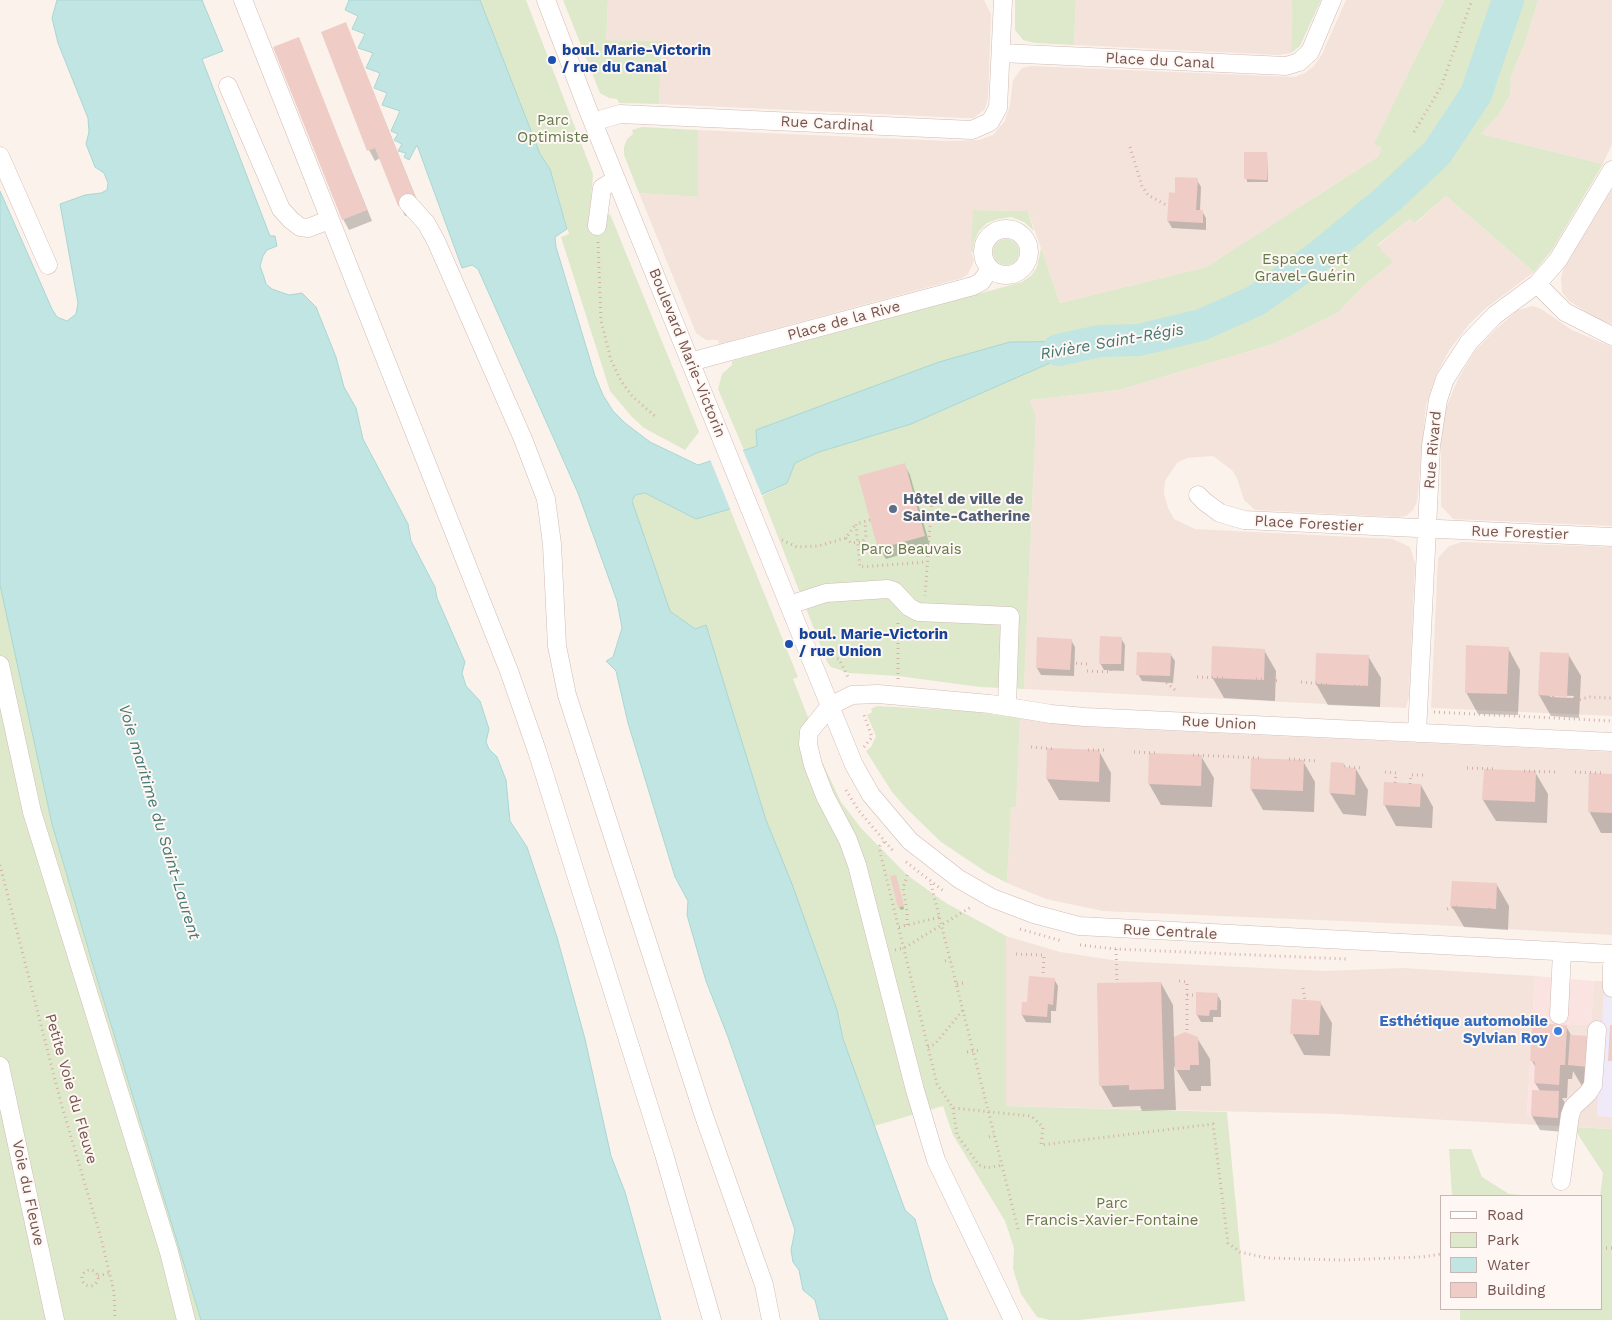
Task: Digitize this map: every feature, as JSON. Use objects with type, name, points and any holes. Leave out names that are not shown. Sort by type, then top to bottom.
[{"type":"street","points":[[243,0],[335,223],[510,671],[664,1154],[712,1320]]},
{"type":"street","name":"Boulevard Marie-Victorin","points":[[546,0],[593,122],[830,706]]},
{"type":"street","points":[[1001,53],[1003,0]]},
{"type":"street","name":"Place du Canal","points":[[1001,53],[1286,66],[1299,62],[1310,52],[1332,0]]},
{"type":"street","name":"Rue Cardinal","points":[[593,122],[620,114],[972,130],[990,122],[998,108],[1001,53]]},
{"type":"street","points":[[228,86],[282,208],[295,224],[303,228],[335,223]]},
{"type":"street","points":[[0,156],[48,264]]},
{"type":"street","name":"Rue Rivard","points":[[1417,733],[1434,420],[1445,379],[1468,342],[1482,326],[1537,284],[1558,260],[1612,170]]},
{"type":"street","points":[[597,226],[602,188],[616,179]]},
{"type":"street","points":[[408,202],[426,224],[436,241],[520,430],[546,499],[552,544],[557,646],[567,695],[704,1116],[764,1286],[771,1320]]},
{"type":"street","name":"Place de la Rive","points":[[690,362],[973,286],[981,282],[990,269]]},
{"type":"street","points":[[1537,284],[1557,305],[1574,318],[1612,336]]},
{"type":"street","name":"Place Forestier","points":[[1198,495],[1220,513],[1244,520],[1428,530]]},
{"type":"street","name":"Rue Forestier","points":[[1428,530],[1612,537]]},
{"type":"street","points":[[789,605],[826,593],[888,589],[894,591],[909,607],[918,612],[1010,616],[1006,706]]},
{"type":"street","points":[[0,665],[32,812],[169,1252],[186,1320]]},
{"type":"street","name":"Rue Union","points":[[830,706],[852,695],[878,694],[1006,706],[1065,716],[1612,742]]},
{"type":"street","points":[[830,706],[809,732],[808,744],[811,760],[818,780],[848,840],[857,865],[915,1090],[936,1160],[1013,1320]]},
{"type":"street","name":"Rue Centrale","points":[[830,706],[861,780],[898,828],[926,855],[959,879],[992,898],[1024,911],[1066,923],[1101,929],[1612,954]]},
{"type":"street","points":[[1559,1015],[1562,952]]},
{"type":"street","points":[[1612,966],[1612,988]]},
{"type":"street","points":[[1560,1181],[1567,1127],[1566,1107],[1588,1093],[1593,1085],[1597,1030]]},
{"type":"street","name":"Voie du Fleuve","points":[[0,1066],[56,1320]]},
{"type":"path","points":[[1414,132],[1441,88],[1472,0]]},
{"type":"path","points":[[1130,147],[1142,186],[1148,195],[1168,206]]},
{"type":"path","points":[[597,226],[600,321],[611,360],[621,381],[632,396],[656,417]]},
{"type":"path","points":[[915,499],[932,498],[926,595]]},
{"type":"path","points":[[779,538],[788,545],[806,548],[846,538],[856,524],[870,520]]},
{"type":"path","points":[[857,544],[866,537],[865,522]]},
{"type":"path","points":[[856,524],[860,566],[928,562]]},
{"type":"path","points":[[846,538],[857,544]]},
{"type":"path","points":[[898,680],[898,616],[900,613]]},
{"type":"path","points":[[824,654],[839,658],[848,677]]},
{"type":"path","points":[[1071,663],[1087,664]]},
{"type":"path","points":[[1087,671],[1110,672],[1111,664]]},
{"type":"path","points":[[1159,676],[1176,690]]},
{"type":"path","points":[[1197,677],[1223,678]]},
{"type":"path","points":[[1256,679],[1280,681]]},
{"type":"path","points":[[1300,682],[1330,685]]},
{"type":"path","points":[[1354,686],[1384,688]]},
{"type":"path","points":[[1486,694],[1486,699]]},
{"type":"path","points":[[1554,696],[1554,700],[1573,701],[1590,697],[1612,698]]},
{"type":"path","points":[[1433,712],[1612,721]]},
{"type":"path","points":[[862,749],[872,736],[864,715]]},
{"type":"path","points":[[1031,747],[1055,748]]},
{"type":"path","points":[[1088,750],[1108,750]]},
{"type":"path","points":[[1134,752],[1157,753]]},
{"type":"path","points":[[1193,755],[1262,758]]},
{"type":"path","points":[[1289,759],[1317,761]]},
{"type":"path","points":[[1349,767],[1362,768]]},
{"type":"path","points":[[1468,768],[1497,769]]},
{"type":"path","points":[[1524,770],[1555,772]]},
{"type":"path","points":[[1385,772],[1396,773],[1395,783]]},
{"type":"path","points":[[1576,772],[1604,774]]},
{"type":"path","points":[[1410,784],[1411,775],[1427,775]]},
{"type":"path","points":[[884,842],[880,846],[937,1084],[953,1108],[957,1134],[979,1164],[987,1168],[1002,1166]]},
{"type":"path","name":"Petite Voie du Fleuve","points":[[0,865],[61,1103],[110,1273],[114,1292],[115,1320]]},
{"type":"path","points":[[907,925],[907,911],[902,888],[908,873]]},
{"type":"path","points":[[931,883],[1019,1233]]},
{"type":"path","points":[[1447,909],[1457,906]]},
{"type":"path","points":[[904,948],[971,907]]},
{"type":"path","points":[[1489,908],[1492,918]]},
{"type":"path","points":[[899,927],[940,917]]},
{"type":"path","name":"Rue Centrale","points":[[1087,946],[1339,960]]},
{"type":"path","points":[[1116,949],[1116,983]]},
{"type":"path","points":[[1016,954],[1044,955],[1043,977]]},
{"type":"path","points":[[945,961],[950,959]]},
{"type":"path","points":[[1178,982],[1187,982],[1187,1033]]},
{"type":"path","points":[[957,984],[963,983]]},
{"type":"path","points":[[1303,988],[1306,1000]]},
{"type":"path","points":[[1187,995],[1196,995]]},
{"type":"path","points":[[928,1047],[935,1044],[963,1010]]},
{"type":"path","points":[[968,1052],[980,1050]]},
{"type":"path","points":[[953,1108],[1031,1116],[1042,1127],[1041,1145],[1212,1124],[1228,1243],[1240,1252],[1267,1258],[1341,1260],[1422,1257],[1440,1254]]},
{"type":"path","points":[[989,1137],[994,1135]]},
{"type":"path","points":[[87,1270],[95,1271],[98,1276],[98,1281],[91,1286],[84,1283],[82,1278],[83,1273],[87,1270]]},
{"type":"path","points":[[98,1276],[110,1273]]},
{"type":"shaded area","points":[[608,0],[984,0],[991,14],[988,98],[985,109],[974,118],[965,118],[659,104],[662,41],[606,40]]},
{"type":"shaded area","points":[[1076,0],[1292,0],[1291,53],[1279,55],[1074,45]]},
{"type":"shaded area","points":[[1346,0],[1444,0],[1373,145],[1381,147],[1379,156],[1206,267],[1060,303],[1028,211],[974,210],[971,251],[974,261],[968,274],[962,278],[719,344],[718,340],[706,340],[696,333],[639,193],[697,197],[698,130],[946,141],[979,140],[993,135],[1005,121],[1010,105],[1013,80],[1022,68],[1031,66],[1295,77],[1305,73],[1314,66],[1322,54]]},
{"type":"shaded area","points":[[1538,0],[1612,0],[1612,144],[1603,164],[1481,134],[1500,113],[1510,95],[1511,76],[1525,43]]},
{"type":"shaded area","points":[[1612,189],[1612,324],[1598,319],[1569,301],[1562,292],[1561,278],[1563,270]]},
{"type":"shaded area","points":[[1446,196],[1534,272],[1486,308],[1470,323],[1450,349],[1436,375],[1426,405],[1417,502],[1413,510],[1406,516],[1399,517],[1255,510],[1244,500],[1237,478],[1232,470],[1213,456],[1187,458],[1177,463],[1165,481],[1164,494],[1174,519],[1195,529],[1393,539],[1410,547],[1415,563],[1409,696],[1406,708],[1024,689],[1036,416],[1030,400],[1119,390],[1273,344],[1338,313],[1363,286],[1393,262],[1377,246],[1410,219],[1416,223]]},
{"type":"shaded area","points":[[1533,306],[1541,309],[1572,330],[1612,347],[1612,526],[1453,519],[1441,506],[1441,437],[1446,408],[1458,379],[1475,351],[1495,330],[1518,310]]},
{"type":"shaded area","points":[[1462,542],[1612,547],[1612,716],[1431,708],[1438,558],[1449,546]]},
{"type":"shaded area","points":[[1020,718],[1091,727],[1612,752],[1612,935],[1435,925],[1103,911],[1046,899],[1007,883],[1011,807],[1016,807]]},
{"type":"shaded area","points":[[1006,936],[1060,952],[1119,961],[1324,971],[1403,968],[1535,976],[1527,1116],[1558,1118],[1560,1065],[1565,1065],[1567,1025],[1591,1025],[1594,981],[1605,981],[1597,1116],[1612,1117],[1612,1129],[1336,1114],[1006,1106]]},
{"type":"shaded area","points":[[1535,976],[1594,981],[1591,1025],[1567,1025],[1565,1065],[1560,1065],[1558,1118],[1527,1116]]},
{"type":"shaded area","points":[[1612,982],[1612,1117],[1597,1116],[1604,984]]},
{"type":"green space","name":"Parc Optimiste","points":[[480,0],[526,0],[593,174],[589,227],[610,214],[699,432],[685,450],[644,428],[610,391],[561,237],[569,234],[550,169],[540,154]]},
{"type":"green space","points":[[563,0],[608,0],[606,40],[662,41],[659,104],[619,103],[617,99],[609,98],[600,93]]},
{"type":"green space","points":[[1015,0],[1076,0],[1074,45],[1034,43],[1023,40],[1015,30]]},
{"type":"green space","points":[[1292,0],[1321,0],[1300,46],[1291,53]]},
{"type":"green space","points":[[1444,0],[1538,0],[1525,43],[1511,76],[1510,95],[1500,113],[1481,134],[1603,164],[1552,250],[1534,272],[1446,196],[1415,223],[1410,219],[1377,245],[1393,262],[1363,286],[1338,313],[1273,344],[1119,390],[1030,400],[1036,416],[1024,689],[980,687],[898,676],[849,673],[831,667],[827,662],[762,496],[787,483],[795,463],[819,452],[911,424],[1099,341],[1010,342],[939,362],[756,430],[757,446],[744,450],[718,389],[722,374],[732,365],[732,361],[1022,282],[1031,276],[1037,267],[1041,248],[1060,303],[1206,267],[1379,156],[1381,147],[1373,145]]},
{"type":"green space","points":[[642,127],[698,130],[698,197],[639,193],[624,155],[624,147],[627,139],[633,134],[632,130]]},
{"type":"green space","points":[[973,210],[1028,211],[1034,231],[1024,222],[1011,217],[998,219],[987,223],[979,231],[974,242],[973,252],[971,251]]},
{"type":"green space","points":[[1006,239],[1015,243],[1019,252],[1015,261],[1006,265],[997,261],[993,252],[997,243]]},
{"type":"green space","name":"Parc Francis-Xavier-Fontaine","points":[[645,493],[696,519],[730,509],[798,677],[793,679],[817,740],[817,751],[841,802],[861,828],[907,875],[946,903],[1006,936],[1006,1106],[1227,1112],[1245,1301],[1079,1320],[1049,1320],[1037,1317],[1021,1294],[1013,1269],[1014,1248],[1005,1221],[953,1135],[943,1106],[874,1126],[843,1039],[837,1010],[766,820],[706,626],[695,629],[670,611],[667,604],[632,501],[635,495]]},
{"type":"green space","points":[[0,585],[52,824],[201,1320],[0,1320]]},
{"type":"green space","points":[[877,706],[967,711],[1020,718],[1016,807],[1011,807],[1007,883],[986,872],[941,842],[892,792],[866,751],[871,747],[876,736],[867,715],[872,712],[871,709]]},
{"type":"green space","points":[[1573,1127],[1612,1129],[1612,1320],[1460,1320],[1460,1310],[1602,1310],[1602,1195],[1600,1195],[1603,1173]]},
{"type":"green space","points":[[1449,1149],[1471,1149],[1482,1177],[1509,1194],[1521,1195],[1452,1195]]},
{"type":"water","name":"Voie maritime du Saint-Laurent","points":[[57,0],[202,0],[223,51],[202,59],[270,236],[275,236],[277,246],[267,250],[260,266],[266,284],[272,289],[289,295],[302,293],[316,307],[336,357],[344,387],[356,408],[363,439],[408,524],[411,541],[435,587],[437,598],[465,662],[462,673],[466,686],[480,701],[489,729],[486,742],[489,749],[497,757],[506,780],[510,821],[527,847],[557,937],[585,1039],[611,1156],[625,1192],[661,1320],[201,1320],[52,824],[0,585],[0,191],[52,309],[57,317],[67,321],[76,314],[78,303],[60,204],[85,195],[101,193],[107,190],[108,183],[104,173],[95,167],[86,144],[89,132],[88,118],[58,43],[52,18]]},
{"type":"water","points":[[349,0],[480,0],[540,154],[550,169],[567,229],[555,237],[556,247],[595,376],[603,395],[613,411],[625,423],[650,442],[698,465],[757,446],[756,430],[939,362],[1010,342],[1100,341],[911,424],[819,452],[795,463],[787,483],[730,509],[696,519],[645,493],[635,495],[632,501],[670,611],[695,629],[706,625],[766,820],[792,884],[837,1010],[843,1039],[905,1210],[915,1219],[932,1281],[948,1320],[820,1320],[815,1300],[803,1290],[799,1270],[793,1262],[791,1250],[795,1230],[728,1037],[706,981],[687,915],[688,901],[675,877],[628,723],[616,671],[606,661],[613,657],[622,628],[617,601],[578,493],[478,269],[472,265],[462,268],[417,145],[409,160],[404,157],[406,153],[398,151],[402,144],[394,140],[398,134],[391,131],[400,111],[382,105],[387,93],[374,88],[380,73],[366,68],[373,53],[358,48],[365,34],[352,29],[358,16],[345,10]]},
{"type":"pier","points":[[742,448],[763,498],[731,511],[710,459]]},
{"type":"building","points":[[346,22],[416,199],[398,206],[375,148],[367,151],[321,32]]},
{"type":"building","points":[[299,37],[367,210],[342,220],[273,47]]},
{"type":"building","points":[[1244,152],[1267,152],[1267,180],[1244,179]]},
{"type":"building","points":[[1175,177],[1198,178],[1196,210],[1203,210],[1203,223],[1167,221],[1169,192],[1175,193]]},
{"type":"building","name":"Hôtel de ville de Sainte-Catherine","points":[[905,463],[925,536],[878,549],[858,476]]},
{"type":"building","points":[[1100,636],[1122,637],[1121,664],[1099,664]]},
{"type":"building","points":[[1037,637],[1072,639],[1070,670],[1036,668]]},
{"type":"building","points":[[1466,645],[1509,647],[1507,694],[1465,693]]},
{"type":"building","points":[[1212,646],[1265,649],[1264,680],[1211,678]]},
{"type":"building","points":[[1137,652],[1171,653],[1170,676],[1136,675]]},
{"type":"building","points":[[1540,652],[1569,653],[1567,697],[1538,695]]},
{"type":"building","points":[[1316,653],[1369,655],[1368,686],[1315,684]]},
{"type":"building","points":[[1047,748],[1100,750],[1099,782],[1046,779]]},
{"type":"building","points":[[1149,753],[1202,755],[1201,786],[1148,784]]},
{"type":"building","points":[[1251,758],[1304,760],[1303,791],[1250,789]]},
{"type":"building","points":[[1331,762],[1344,763],[1344,767],[1356,768],[1355,795],[1329,793]]},
{"type":"building","points":[[1484,769],[1536,771],[1535,802],[1482,800]]},
{"type":"building","points":[[1589,773],[1612,774],[1612,813],[1588,812]]},
{"type":"building","points":[[1384,782],[1421,784],[1420,807],[1383,805]]},
{"type":"building","points":[[896,875],[904,906],[898,908],[890,876]]},
{"type":"building","points":[[1452,881],[1497,883],[1496,909],[1450,906]]},
{"type":"building","points":[[1029,976],[1055,978],[1053,1005],[1048,1004],[1047,1017],[1021,1015],[1022,1002],[1027,1002]]},
{"type":"building","points":[[1161,982],[1164,1089],[1129,1090],[1129,1085],[1099,1086],[1097,983]]},
{"type":"building","points":[[1196,992],[1218,993],[1217,1010],[1210,1010],[1209,1016],[1196,1015]]},
{"type":"building","points":[[1292,999],[1321,1001],[1319,1035],[1290,1034]]},
{"type":"building","points":[[1532,1023],[1567,1025],[1565,1065],[1560,1065],[1559,1085],[1534,1083],[1535,1062],[1530,1061]]},
{"type":"building","points":[[1610,1025],[1612,1025],[1612,1061],[1608,1061]]},
{"type":"building","points":[[1185,1032],[1198,1037],[1199,1065],[1190,1065],[1190,1070],[1175,1070],[1174,1037]]},
{"type":"building","points":[[1570,1035],[1591,1036],[1588,1067],[1568,1065]]},
{"type":"building","points":[[1532,1090],[1559,1091],[1558,1118],[1531,1116]]},
{"type":"waterway","name":"Rivière Saint-Régis","points":[[1058,350],[1100,341],[1139,340],[1201,325],[1255,301],[1318,257],[1388,199],[1437,153],[1476,94],[1508,0]]},
{"type":"place","name":"boul. Marie-Victorin / rue du Canal","points":[[552,60]]},
{"type":"place","name":"Hôtel de ville de Sainte-Catherine","points":[[893,509]]},
{"type":"place","name":"boul. Marie-Victorin / rue Union","points":[[789,644]]},
{"type":"place","name":"Esthétique automobile Sylvian Roy","points":[[1558,1031]]},
{"type":"park label","name":"Espace vert Gravel-Guérin","points":[[1305,268]]},
{"type":"park label","name":"Parc Beauvais","points":[[911,550]]}]
